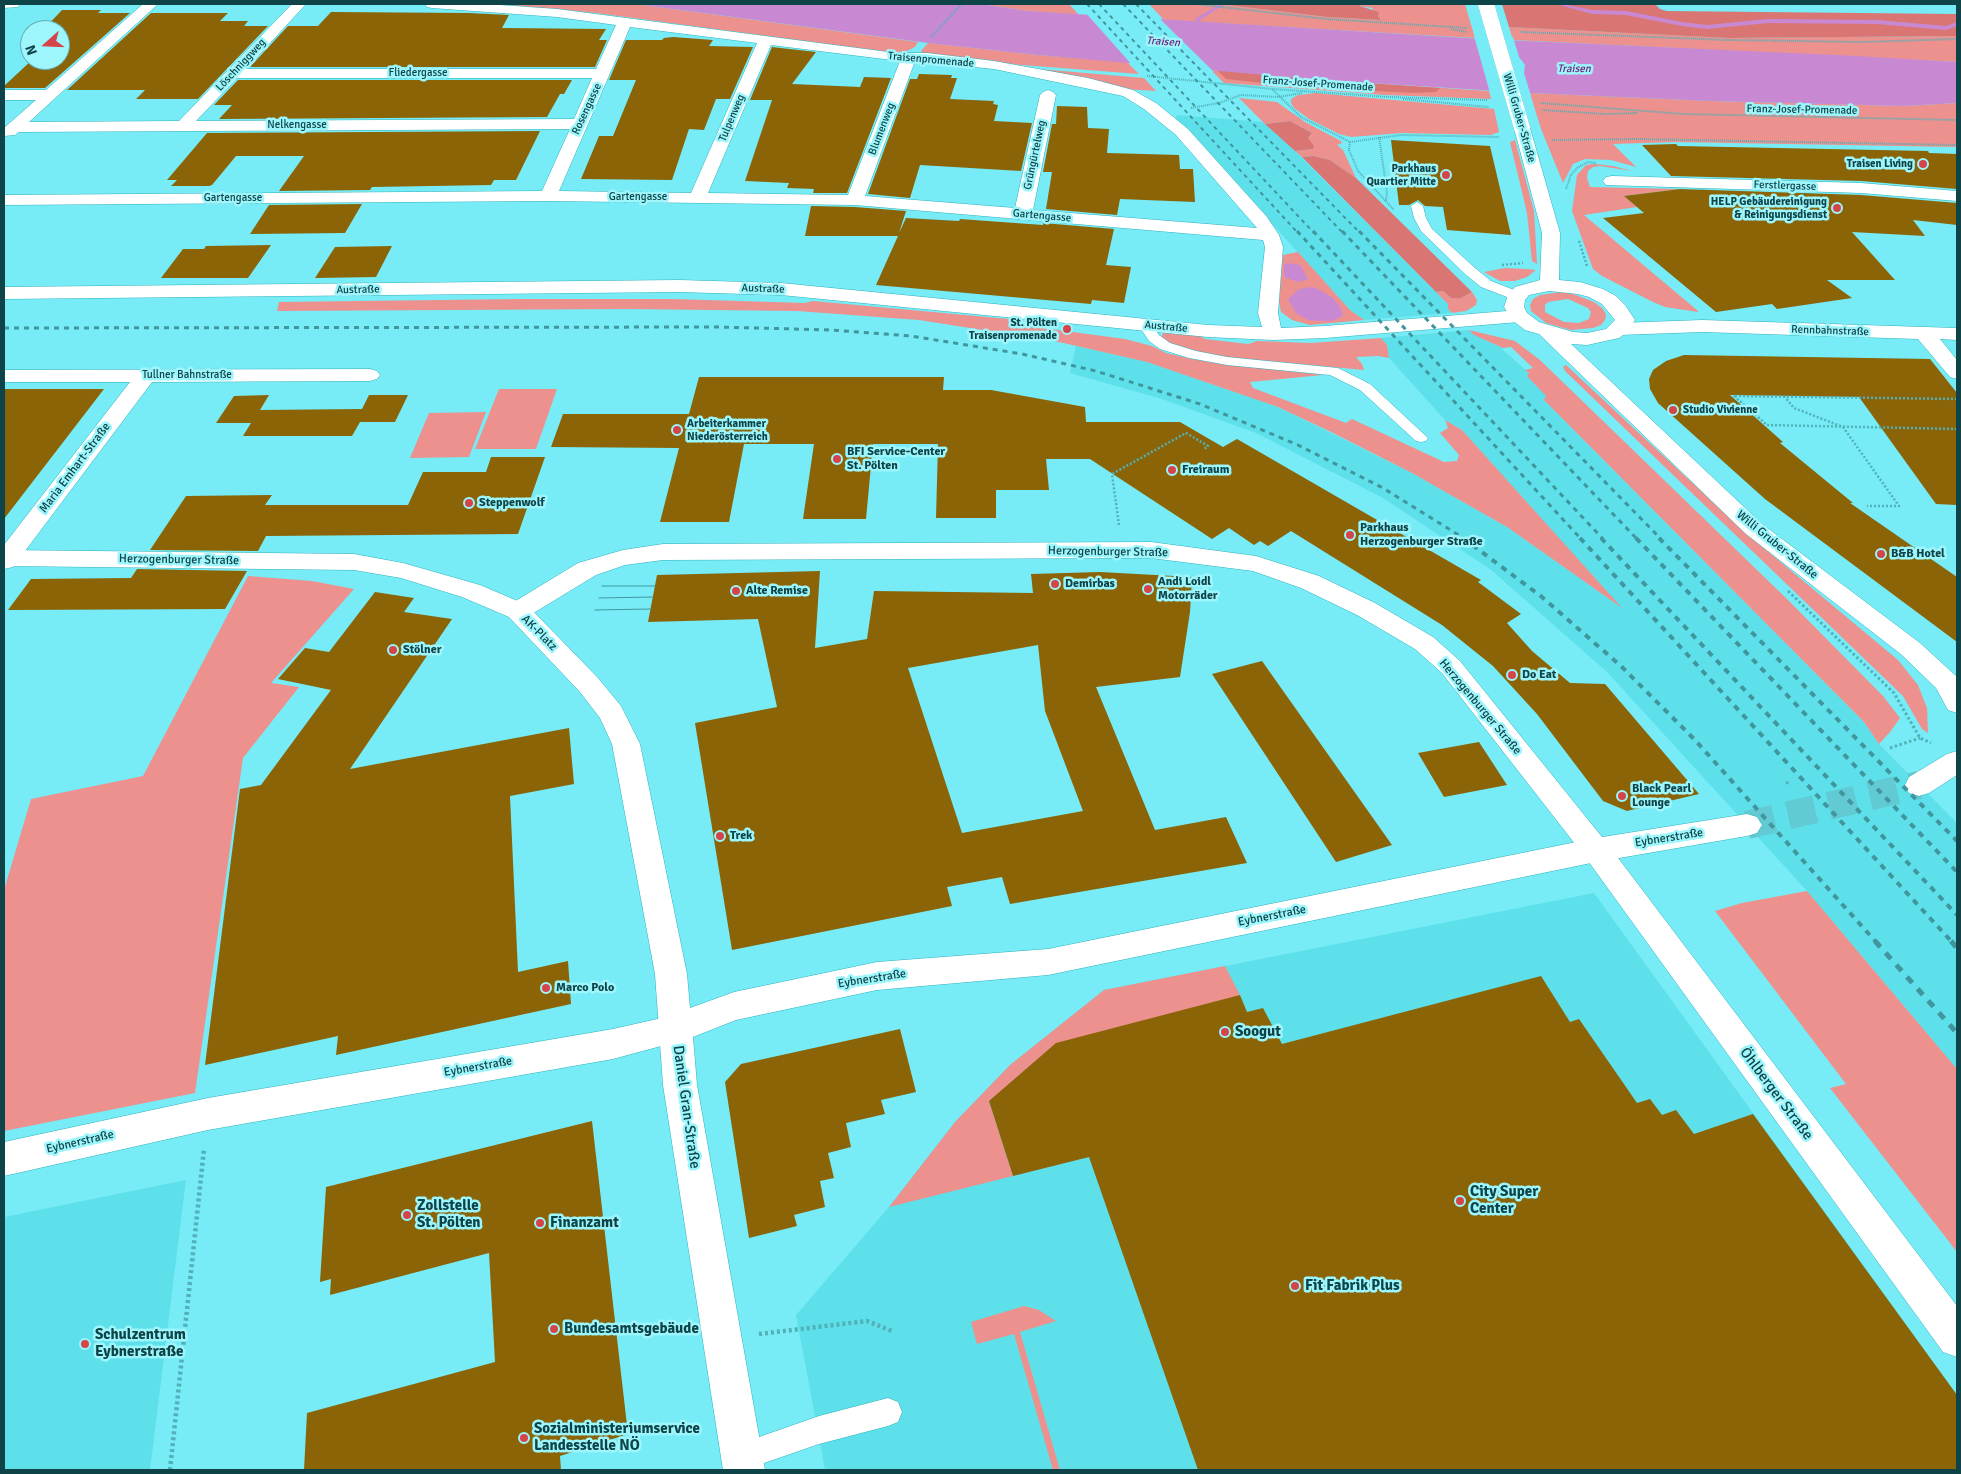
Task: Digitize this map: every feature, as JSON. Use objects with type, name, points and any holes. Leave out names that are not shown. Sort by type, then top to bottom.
[{"type":"street","points":[[4,4],[13,4]]},
{"type":"street","points":[[9,132],[152,4]]},
{"type":"street","name":"Löschniggweg","points":[[183,126],[299,4]]},
{"type":"street","name":"Traisenpromenade","points":[[432,4],[557,13],[909,58],[994,65],[1088,83],[1128,93],[1150,106],[1182,132],[1261,221],[1270,235],[1274,247],[1268,313],[1273,334]]},
{"type":"street","name":"Willi Gruber-Straße","points":[[1486,4],[1551,233],[1580,288]]},
{"type":"street","name":"Rosengasse","points":[[548,196],[579,124],[604,74],[625,22]]},
{"type":"street","name":"Tulpenweg","points":[[698,197],[766,39]]},
{"type":"street","name":"Blumenweg","points":[[855,200],[909,58]]},
{"type":"street","name":"Fliedergasse","points":[[233,73],[604,74]]},
{"type":"street","points":[[4,95],[49,95]]},
{"type":"street","name":"Grüngürtelweg","points":[[1023,214],[1048,95]]},
{"type":"street","name":"Nelkengasse","points":[[9,132],[183,126],[579,124]]},
{"type":"street","name":"Ferstlergasse","points":[[1612,181],[1861,188],[1957,196]]},
{"type":"street","name":"Gartengasse","points":[[4,200],[548,196],[855,200],[1270,235]]},
{"type":"street","name":"Willi Gruber-Straße","points":[[1549,284],[1551,233]]},
{"type":"street","points":[[1547,332],[1532,326],[1519,316],[1514,307],[1518,296],[1522,292],[1533,287],[1549,284]]},
{"type":"street","name":"Rennbahnstraße","points":[[1549,284],[1580,288],[1608,300],[1618,308],[1702,326]]},
{"type":"street","name":"Austraße","points":[[4,293],[680,286],[781,289],[1208,332],[1273,334],[1325,332],[1519,316]]},
{"type":"street","points":[[1618,308],[1625,320],[1619,329]]},
{"type":"street","name":"Rennbahnstraße","points":[[1547,332],[1570,338],[1594,338],[1612,334],[1619,329],[1702,326],[1957,334]]},
{"type":"street","name":"Willi Gruber-Straße","points":[[1547,332],[1600,380],[1754,529],[1910,649],[1947,683],[1957,703]]},
{"type":"street","points":[[1925,334],[1957,373]]},
{"type":"street","points":[[1594,338],[1594,356],[1600,380]]},
{"type":"street","name":"Maria Emhart-Straße","points":[[5,559],[146,375]]},
{"type":"street","name":"Tullner Bahnstraße","points":[[4,376],[370,375]]},
{"type":"street","name":"Herzogenburger Straße","points":[[518,611],[588,569],[623,558],[663,552],[1151,550],[1256,564],[1310,582],[1366,609],[1424,643],[1451,667],[1596,850]]},
{"type":"street","name":"Herzogenburger Straße","points":[[5,559],[354,562]]},
{"type":"street","name":"AK-Platz","points":[[354,562],[403,571],[439,581],[471,591],[518,611],[589,685],[611,713],[626,744]]},
{"type":"street","name":"Daniel Gran-Straße","points":[[626,744],[671,974],[680,1085],[720,1335],[743,1464]]},
{"type":"street","points":[[1919,785],[1957,761]]},
{"type":"street","name":"Eybnerstraße","points":[[4,1160],[208,1114],[613,1044],[675,1029],[734,1006],[877,976],[1048,962],[1596,850],[1747,825]]},
{"type":"street","name":"Öhlberger Straße","points":[[1596,850],[1957,1338]]},
{"type":"lane","points":[[1417,206],[1420,218],[1427,231],[1470,271],[1486,284],[1518,296]]},
{"type":"lane","points":[[1146,326],[1154,338],[1165,346],[1194,355],[1333,371],[1365,387],[1421,438]]},
{"type":"lane","points":[[743,1464],[819,1430],[888,1412]]},
{"type":"path","points":[[926,42],[962,4]]},
{"type":"path","points":[[1195,4],[1326,19],[1464,28]]},
{"type":"path","points":[[1428,26],[1468,32]]},
{"type":"path","points":[[1516,33],[1842,42],[1957,39]]},
{"type":"path","name":"Franz-Josef-Promenade","points":[[1143,76],[1272,89],[1388,97],[1481,100]]},
{"type":"path","points":[[1272,89],[1278,97],[1301,117],[1350,142],[1379,137],[1437,135],[1504,138]]},
{"type":"path","points":[[1150,106],[1167,109],[1188,109],[1219,103],[1241,95],[1278,97],[1310,91]]},
{"type":"path","name":"Franz-Josef-Promenade","points":[[1388,97],[1421,102],[1485,107]]},
{"type":"path","name":"Franz-Josef-Promenade","points":[[1541,103],[1721,116],[1957,120]]},
{"type":"path","name":"Franz-Josef-Promenade","points":[[1545,110],[1605,114],[1646,112]]},
{"type":"path","points":[[1379,137],[1387,192],[1386,202]]},
{"type":"path","points":[[1544,141],[1640,139],[1957,145]]},
{"type":"path","points":[[1957,399],[1734,396],[1767,425],[1957,430]]},
{"type":"path","points":[[1784,396],[1794,408],[1843,427],[1899,506],[1866,506]]},
{"type":"path","points":[[1122,550],[1112,474],[1186,433],[1208,446],[1204,449]]},
{"type":"path","points":[[1890,748],[1920,738]]},
{"type":"path","points":[[170,1470],[208,1114]]},
{"type":"path","points":[[720,1335],[763,1334],[867,1321],[892,1330]]},
{"type":"shaded area","points":[[498,4],[636,4],[918,42],[915,47],[907,51],[893,53],[596,13]]},
{"type":"shaded area","points":[[981,4],[1069,4],[1079,15],[1027,11]]},
{"type":"shaded area","points":[[1149,4],[1219,4],[1327,17],[1381,20],[1372,8],[1360,6],[1360,4],[1465,4],[1475,38],[1164,20]]},
{"type":"shaded area","points":[[1219,4],[1360,4],[1360,6],[1379,12],[1378,16],[1381,20],[1327,17]]},
{"type":"shaded area","points":[[1502,4],[1655,4],[1660,9],[1667,11],[1957,14],[1957,36],[1728,38],[1509,27]]},
{"type":"shaded area","points":[[1509,27],[1728,38],[1957,36],[1957,62],[1513,40]]},
{"type":"shaded area","points":[[928,43],[1127,62],[1139,74],[996,63],[922,54],[921,51]]},
{"type":"shaded area","points":[[1027,68],[1144,78],[1156,91],[1122,89]]},
{"type":"shaded area","points":[[1211,70],[1321,80],[1489,91],[1491,99],[1385,95],[1224,83]]},
{"type":"shaded area","points":[[1217,70],[1321,80],[1440,88],[1436,92],[1413,93],[1354,90],[1337,86],[1322,87],[1263,83],[1226,79]]},
{"type":"shaded area","points":[[1316,93],[1494,109],[1499,132],[1491,135],[1402,133],[1351,137],[1339,134],[1309,119],[1294,108],[1291,103],[1291,99],[1298,95]]},
{"type":"shaded area","points":[[1530,93],[1711,101],[1903,106],[1957,103],[1957,147],[1675,142],[1613,144],[1636,167],[1611,160],[1585,159],[1573,164],[1563,183],[1541,129]]},
{"type":"shaded area","points":[[1239,98],[1277,102],[1305,122],[1341,141],[1342,143],[1337,145],[1343,150],[1356,178],[1330,160],[1314,156],[1302,157],[1295,151],[1313,149],[1308,138],[1312,133],[1290,121],[1265,124]]},
{"type":"shaded area","points":[[1177,115],[1263,122],[1282,138],[1448,304],[1448,309],[1452,313],[1364,320],[1350,310],[1176,118]]},
{"type":"shaded area","points":[[1290,121],[1312,133],[1308,138],[1314,146],[1313,149],[1295,151],[1265,124]]},
{"type":"shaded area","points":[[1515,140],[1534,211],[1537,264],[1532,261],[1527,213],[1510,142]]},
{"type":"shaded area","points":[[1314,156],[1330,160],[1356,178],[1472,292],[1461,298],[1451,298],[1443,291],[1436,292],[1302,157]]},
{"type":"shaded area","points":[[1594,164],[1632,171],[1600,166],[1593,167],[1588,171],[1587,178],[1590,187],[1680,189],[1624,196],[1637,207],[1584,215],[1698,312],[1665,307],[1602,276],[1593,269],[1572,211],[1577,175],[1586,165]]},
{"type":"shaded area","points":[[1298,252],[1350,310],[1364,320],[1310,325],[1292,320],[1281,312],[1279,302],[1283,255]]},
{"type":"shaded area","points":[[1505,268],[1536,270],[1527,277],[1515,281],[1500,281],[1484,272]]},
{"type":"shaded area","points":[[1443,291],[1451,298],[1461,298],[1472,292],[1477,300],[1476,305],[1466,311],[1452,313],[1448,309],[1448,304],[1436,292]]},
{"type":"shaded area","points":[[1561,292],[1573,294],[1594,302],[1606,314],[1605,320],[1601,325],[1593,328],[1571,330],[1546,323],[1531,311],[1530,305],[1533,299],[1540,295]],"holes":[[[1568,299],[1588,308],[1591,312],[1589,319],[1579,323],[1564,322],[1545,312],[1545,305],[1548,302]]]},
{"type":"shaded area","points":[[672,299],[805,303],[813,301],[1020,320],[1020,325],[1125,339],[1152,346],[1166,353],[1192,359],[1323,375],[1250,382],[1253,388],[1346,423],[1352,419],[1444,462],[1457,461],[1459,455],[1440,433],[1448,428],[1445,420],[1462,430],[1622,608],[1507,527],[1412,473],[1278,407],[1147,362],[1059,342],[919,320],[797,311],[626,309],[277,311],[279,302]]},
{"type":"shaded area","points":[[1469,330],[1474,335],[1503,348],[1529,373],[1527,376],[1547,396],[1544,400],[1864,722],[1879,744],[1957,823],[1957,1069],[1807,891],[1607,672],[1490,569],[1383,498],[1256,433],[1162,399],[1070,373],[1076,346],[1147,362],[1278,407],[1412,473],[1507,527],[1619,606],[1462,430],[1445,420],[1389,358],[1387,345],[1381,338]]},
{"type":"shaded area","points":[[1469,330],[1515,341],[1540,360],[1787,599],[1883,696],[1900,718],[1879,744],[1864,722],[1544,400],[1546,396],[1527,376],[1529,373],[1525,370],[1533,368],[1511,347],[1503,348],[1474,335]]},
{"type":"shaded area","points":[[1164,332],[1248,344],[1257,341],[1311,343],[1381,338],[1387,345],[1389,358],[1378,356],[1356,357],[1364,370],[1212,356],[1173,346],[1161,337]]},
{"type":"shaded area","points":[[1566,365],[1747,534],[1898,660],[1918,685],[1927,708],[1928,733],[1922,729],[1903,696],[1565,371],[1563,367]]},
{"type":"shaded area","points":[[499,389],[557,389],[536,449],[475,449]]},
{"type":"shaded area","points":[[486,412],[469,457],[410,458],[429,413]]},
{"type":"shaded area","points":[[248,576],[312,581],[354,589],[271,683],[299,687],[243,758],[195,1093],[4,1131],[4,890],[31,799],[143,776]]},
{"type":"shaded area","points":[[1807,891],[1957,1069],[1957,1252],[1830,1088],[1846,1084],[1715,911],[1742,903]]},
{"type":"shaded area","name":"City Super Center","points":[[1594,893],[1957,1395],[1957,1470],[825,1470],[796,1315],[889,1207],[955,1122],[1010,1065],[1104,990]]},
{"type":"shaded area","points":[[1225,966],[1240,995],[989,1101],[1013,1176],[889,1207],[955,1122],[1010,1065],[1104,990]]},
{"type":"shaded area","name":"Schulzentrum Eybnerstraße","points":[[186,1180],[150,1470],[4,1470],[4,1217]]},
{"type":"shaded area","points":[[1024,1306],[1039,1310],[1056,1321],[1020,1332],[1060,1470],[1053,1470],[1014,1334],[977,1344],[971,1322]]},
{"type":"water","name":"Traisen","points":[[636,4],[981,4],[1027,11],[1484,39],[1957,62],[1957,103],[1903,106],[1711,101],[1530,93],[1321,80],[1038,55],[928,43]]},
{"type":"water","points":[[1288,263],[1300,265],[1308,279],[1299,282],[1286,278],[1284,275],[1284,265]]},
{"type":"water","points":[[1312,287],[1333,298],[1343,314],[1341,317],[1332,321],[1319,321],[1308,320],[1296,313],[1288,299],[1299,289]]},
{"type":"pier","points":[[1085,12],[1158,17],[1214,72],[1132,65]]},
{"type":"pier","points":[[1474,36],[1513,37],[1519,57],[1525,65],[1524,73],[1531,96],[1490,93]]},
{"type":"building","points":[[62,10],[101,10],[98,13],[130,13],[70,66],[70,20],[52,20]]},
{"type":"building","points":[[331,12],[509,15],[502,28],[606,29],[599,40],[607,40],[595,67],[250,67],[288,26],[318,26]]},
{"type":"building","points":[[151,13],[228,13],[220,21],[248,21],[244,26],[268,26],[198,99],[136,99],[145,90],[67,90]]},
{"type":"building","points":[[673,37],[713,40],[709,46],[753,47],[730,99],[716,99],[704,130],[689,129],[672,180],[581,179],[599,136],[613,136],[636,80],[609,80],[626,40],[662,40]]},
{"type":"building","points":[[772,47],[816,52],[792,84],[860,87],[864,77],[891,78],[847,193],[813,193],[814,189],[787,188],[789,183],[745,181],[772,100],[750,100]]},
{"type":"building","points":[[21,70],[65,70],[45,88],[4,88]]},
{"type":"building","points":[[919,74],[952,75],[951,78],[957,78],[950,99],[994,101],[993,104],[998,105],[994,121],[1032,123],[1021,171],[920,165],[910,198],[868,194],[910,79],[917,79]]},
{"type":"building","points":[[238,80],[572,80],[564,94],[560,94],[547,117],[219,119],[232,105],[214,105]]},
{"type":"building","points":[[1057,106],[1087,107],[1088,128],[1109,129],[1107,153],[1179,155],[1180,169],[1193,169],[1195,202],[1120,199],[1117,215],[1046,209],[1052,172],[1043,172],[1052,124],[1056,124]]},
{"type":"building","points":[[540,131],[516,180],[494,180],[491,185],[372,187],[370,190],[279,191],[304,156],[236,156],[212,185],[209,186],[171,186],[177,180],[167,180],[207,133]]},
{"type":"building","name":"Parkhaus Quartier Mitte","points":[[1391,140],[1490,146],[1511,235],[1447,230],[1443,207],[1425,206],[1418,200],[1409,205],[1399,205]]},
{"type":"building","points":[[1676,144],[1678,146],[1928,151],[1929,153],[1957,154],[1957,189],[1861,181],[1671,176],[1642,145]]},
{"type":"building","points":[[1680,189],[1861,195],[1957,203],[1957,225],[1913,220],[1925,236],[1852,232],[1895,280],[1827,280],[1852,298],[1777,309],[1772,304],[1716,312],[1603,218],[1644,213],[1624,196]]},
{"type":"building","points":[[362,204],[345,233],[250,234],[269,205]]},
{"type":"building","points":[[811,206],[906,211],[899,233],[906,218],[959,221],[960,219],[1043,225],[1043,223],[1114,229],[1106,265],[1131,267],[1124,303],[1092,300],[1091,304],[876,285],[898,236],[805,236]]},
{"type":"building","points":[[271,245],[248,278],[161,278],[183,249],[204,249],[206,246]]},
{"type":"building","points":[[392,246],[376,277],[315,278],[335,247]]},
{"type":"building","points":[[1684,355],[1930,359],[1957,393],[1957,505],[1936,504],[1859,397],[1730,395],[1783,442],[1780,443],[1853,503],[1850,503],[1957,577],[1957,642],[1765,499],[1658,403],[1650,389],[1649,379],[1653,370],[1666,361]]},
{"type":"building","points":[[699,377],[944,377],[943,390],[991,390],[1085,407],[1086,422],[1180,422],[1223,447],[1237,439],[1481,580],[1478,582],[1521,614],[1507,623],[1532,651],[1570,683],[1605,684],[1699,794],[1627,811],[1603,801],[1537,714],[1493,666],[1442,625],[1291,531],[1268,546],[1260,541],[1254,545],[1229,528],[1212,539],[1090,459],[1046,459],[1049,490],[996,490],[996,518],[936,518],[938,444],[873,444],[866,519],[803,519],[814,444],[744,444],[729,522],[660,522],[679,448],[551,447],[563,414],[689,414]]},
{"type":"building","points":[[4,389],[104,389],[4,519]]},
{"type":"building","points":[[269,395],[260,410],[362,409],[369,395],[408,395],[395,422],[360,422],[352,436],[243,436],[251,423],[216,423],[234,396]]},
{"type":"building","points":[[491,457],[545,457],[518,534],[266,536],[258,551],[150,550],[186,496],[272,495],[265,505],[408,505],[423,472],[486,472]]},
{"type":"building","points":[[137,569],[247,571],[225,609],[8,610],[31,579],[131,578]]},
{"type":"building","points":[[820,571],[815,648],[867,639],[874,591],[1033,593],[1031,574],[1100,572],[1192,577],[1190,612],[1180,677],[1096,687],[1155,830],[1226,817],[1247,863],[1010,904],[1002,877],[947,887],[952,906],[732,950],[695,723],[777,707],[758,619],[648,622],[657,575]],"holes":[[[1038,645],[1045,711],[1083,811],[962,833],[908,668]]]},
{"type":"building","points":[[375,592],[414,598],[404,612],[452,619],[350,769],[569,728],[574,784],[510,796],[518,972],[568,961],[571,1004],[336,1055],[338,1036],[205,1065],[240,789],[261,785],[331,690],[278,679],[305,648],[329,652]]},
{"type":"building","points":[[1262,661],[1392,845],[1336,862],[1212,674]]},
{"type":"building","points":[[1479,742],[1507,785],[1444,797],[1418,753]]},
{"type":"building","name":"City Super Center","points":[[1541,976],[1570,1022],[1579,1019],[1637,1103],[1650,1099],[1662,1115],[1676,1110],[1694,1134],[1753,1114],[1957,1395],[1957,1470],[1198,1470],[1089,1157],[1013,1176],[989,1101],[1056,1043],[1240,995],[1247,1012],[1263,1008],[1282,1044]]},
{"type":"building","points":[[900,1029],[916,1092],[881,1100],[885,1114],[846,1123],[851,1147],[828,1153],[834,1178],[820,1181],[825,1207],[794,1215],[797,1226],[749,1238],[725,1082],[741,1064]]},
{"type":"building","name":"Bundesamtsgebäude","points":[[592,1121],[628,1434],[560,1456],[561,1470],[304,1470],[307,1413],[495,1362],[489,1253],[330,1295],[331,1279],[320,1282],[326,1187]]},
{"type":"waterway","points":[[1197,22],[1198,19],[1223,4]]},
{"type":"waterway","points":[[1558,4],[1592,12],[1626,13],[1707,27],[1768,21],[1877,22],[1946,28],[1957,24]]},
{"type":"tunnel","points":[[1747,825],[1919,785]]},
{"type":"tram line","points":[[602,586],[655,586]]},
{"type":"tram line","points":[[599,598],[653,597]]},
{"type":"tram line","points":[[595,610],[651,609]]},
{"type":"railway","points":[[1087,4],[1298,233]]},
{"type":"railway","points":[[1099,4],[1314,233]]},
{"type":"railway","points":[[1123,4],[1343,233]]},
{"type":"railway","points":[[1136,4],[1360,233]]},
{"type":"railway","points":[[1297,231],[1581,539]]},
{"type":"railway","points":[[1313,231],[1603,539]]},
{"type":"railway","points":[[1342,231],[1637,539]]},
{"type":"railway","points":[[1359,231],[1661,539]]},
{"type":"railway","points":[[4,328],[718,327],[832,330],[911,336],[1022,354],[1096,371],[1200,404],[1298,445],[1383,488],[1465,539]]},
{"type":"railway","points":[[1463,538],[1542,597],[1622,667],[1695,740],[1876,942]]},
{"type":"railway","points":[[1580,538],[1952,942]]},
{"type":"railway","points":[[1601,538],[1957,915]]},
{"type":"railway","points":[[1636,538],[1957,872]]},
{"type":"railway","points":[[1659,538],[1957,841]]},
{"type":"railway","points":[[1875,941],[1957,1033]]},
{"type":"railway","points":[[1951,941],[1957,948]]},
{"type":"place","name":"Traisen Living","points":[[1923,164]]},
{"type":"place","name":"Parkhaus Quartier Mitte","points":[[1446,175]]},
{"type":"place","name":"HELP Gebäudereinigung & Reinigungsdienst","points":[[1837,208]]},
{"type":"place","name":"St. Pölten Traisenpromenade","points":[[1067,329]]},
{"type":"place","name":"Studio Vivienne","points":[[1673,410]]},
{"type":"place","name":"Arbeiterkammer Niederösterreich","points":[[677,430]]},
{"type":"place","name":"BFI Service-Center St. Pölten","points":[[837,459]]},
{"type":"place","name":"Freiraum","points":[[1172,470]]},
{"type":"place","name":"Steppenwolf","points":[[469,503]]},
{"type":"place","name":"Parkhaus Herzogenburger Straße","points":[[1350,535]]},
{"type":"place","name":"B&B Hotel","points":[[1881,554]]},
{"type":"place","name":"Demirbas","points":[[1055,584]]},
{"type":"place","name":"Andi Loidl Motorräder","points":[[1148,589]]},
{"type":"place","name":"Alte Remise","points":[[736,591]]},
{"type":"place","name":"Stölner","points":[[393,650]]},
{"type":"place","name":"Do Eat","points":[[1512,675]]},
{"type":"place","name":"Black Pearl Lounge","points":[[1622,796]]},
{"type":"place","name":"Trek","points":[[720,836]]},
{"type":"place","name":"Marco Polo","points":[[546,988]]},
{"type":"place","name":"Soogut","points":[[1225,1032]]},
{"type":"place","name":"City Super Center","points":[[1460,1201]]},
{"type":"place","name":"Zollstelle St. Pölten","points":[[407,1215]]},
{"type":"place","name":"Finanzamt","points":[[540,1223]]},
{"type":"place","name":"Fit Fabrik Plus","points":[[1295,1286]]},
{"type":"place","name":"Bundesamtsgebäude","points":[[554,1329]]},
{"type":"place","name":"Schulzentrum Eybnerstraße","points":[[85,1344]]},
{"type":"place","name":"Sozialministeriumservice Landesstelle NÖ","points":[[524,1438]]}]
